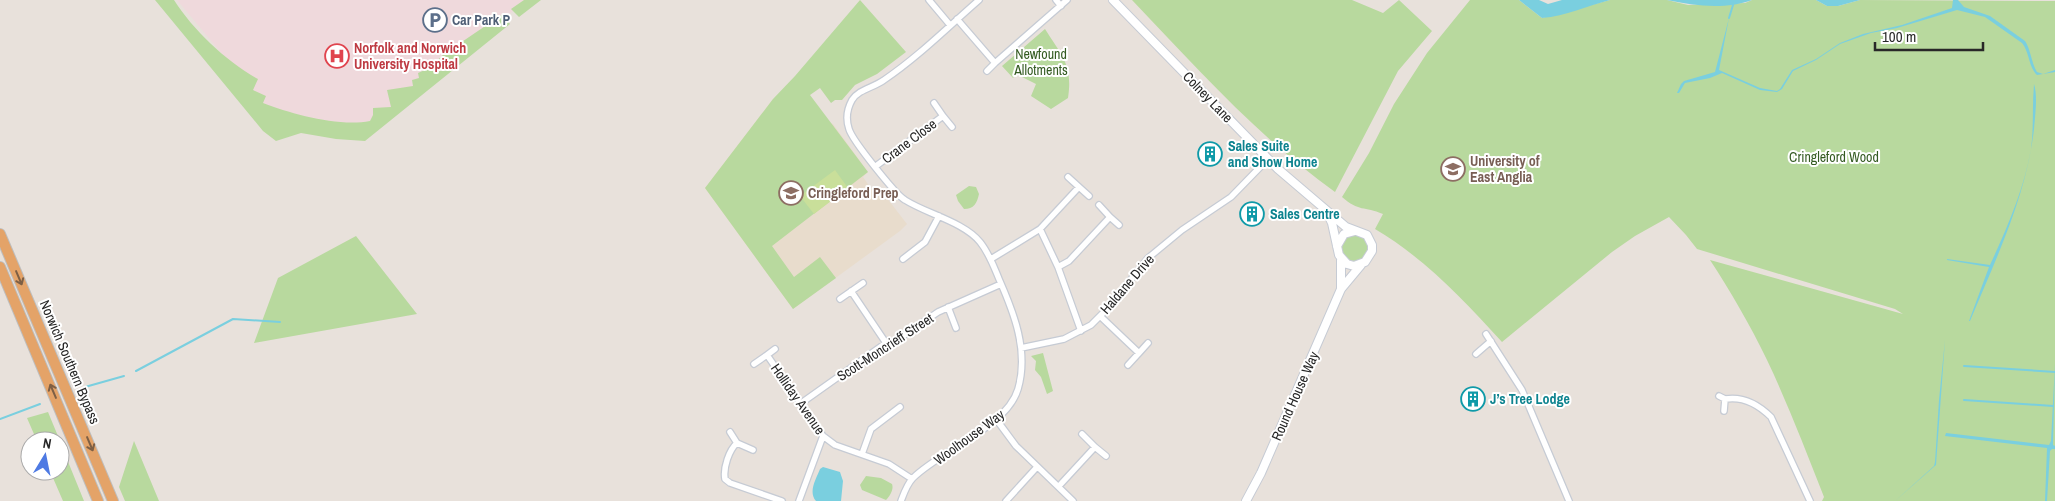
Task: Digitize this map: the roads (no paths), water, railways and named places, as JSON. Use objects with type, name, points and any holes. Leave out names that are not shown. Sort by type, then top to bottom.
[{"type":"highway","name":"Norwich Southern Bypass","points":[[0,234],[113,501]]},
{"type":"highway","name":"Norwich Southern Bypass","points":[[0,267],[98,501]]},
{"type":"street","points":[[929,0],[950,25]]},
{"type":"street","name":"Woolhouse Way","points":[[901,501],[912,479],[996,419],[1010,406],[1018,390],[1020,380],[1021,348],[1011,303],[991,259],[980,241],[964,229],[918,207],[897,194],[850,131],[847,118],[850,104],[859,93],[882,82],[898,70],[979,0]]},
{"type":"street","points":[[1056,0],[1060,6]]},
{"type":"street","points":[[987,70],[1067,0]]},
{"type":"street","name":"Colney Lane","points":[[1113,0],[1268,159],[1320,203],[1332,223],[1337,251],[1341,260]]},
{"type":"street","points":[[957,19],[995,63]]},
{"type":"street","name":"Crane Close","points":[[934,103],[952,128]]},
{"type":"street","name":"Crane Close","points":[[876,166],[943,116]]},
{"type":"street","name":"Haldane Drive","points":[[1021,348],[1045,344],[1081,331],[1100,316],[1148,258],[1182,230],[1231,197],[1268,159]]},
{"type":"street","points":[[1068,177],[1089,196]]},
{"type":"street","points":[[991,259],[1040,229],[1079,187]]},
{"type":"street","points":[[1099,205],[1119,225]]},
{"type":"street","name":"Colney Lane","points":[[1327,212],[1346,227],[1367,235],[1372,245],[1370,257],[1360,264]]},
{"type":"street","points":[[903,260],[925,242],[938,216]]},
{"type":"street","points":[[1058,267],[1069,261],[1110,217]]},
{"type":"street","points":[[1040,229],[1058,267],[1081,331]]},
{"type":"street","points":[[1337,246],[1344,234],[1357,231]]},
{"type":"street","points":[[1341,260],[1347,264],[1360,264]]},
{"type":"street","name":"Round House Way","points":[[1341,260],[1341,290]]},
{"type":"street","name":"Round House Way","points":[[1246,501],[1261,473],[1341,290],[1360,264]]},
{"type":"street","points":[[840,299],[864,283]]},
{"type":"street","name":"Scott-Moncrieff Street","points":[[800,404],[886,343],[898,340],[938,312],[1001,284]]},
{"type":"street","points":[[852,292],[886,343]]},
{"type":"street","points":[[948,308],[956,328]]},
{"type":"street","points":[[1100,316],[1139,353]]},
{"type":"street","points":[[1486,334],[1522,390],[1569,501]]},
{"type":"street","points":[[1476,354],[1491,341]]},
{"type":"street","points":[[1128,365],[1148,343]]},
{"type":"street","name":"Holliday Avenue","points":[[754,364],[775,349]]},
{"type":"street","name":"Holliday Avenue","points":[[767,355],[823,436],[835,445],[888,464],[912,479]]},
{"type":"street","points":[[1724,411],[1722,397],[1734,398],[1746,400],[1761,407],[1771,417],[1810,501]]},
{"type":"street","points":[[862,454],[871,429],[900,407]]},
{"type":"street","points":[[996,419],[1006,436],[1073,501]]},
{"type":"street","points":[[730,432],[737,443],[753,450]]},
{"type":"street","points":[[1082,434],[1106,456]]},
{"type":"street","points":[[799,501],[823,436]]},
{"type":"street","points":[[737,443],[733,446],[725,467],[725,479],[782,501]]},
{"type":"street","points":[[1059,486],[1096,447]]},
{"type":"street","points":[[1006,501],[1037,467]]},
{"type":"water","points":[[1519,0],[1539,0],[1548,4],[1562,0],[1610,0],[1568,13],[1542,18]]},
{"type":"water","points":[[1667,0],[1752,0],[1731,5],[1710,6]]},
{"type":"water","points":[[1816,0],[1860,0],[1838,6],[1827,6]]},
{"type":"water","points":[[1953,0],[1958,0],[1964,7],[1990,16],[2025,41],[2037,72],[2043,74],[2037,75],[2034,71],[2022,43],[1985,17],[1957,10],[1897,28],[1871,33],[1840,44],[1816,60],[1793,71],[1782,89],[1777,92],[1760,90],[1722,73],[1710,78],[1685,83],[1679,93],[1677,93],[1684,81],[1715,72],[1729,18],[1719,70],[1760,88],[1777,91],[1792,70],[1816,59],[1840,43],[1863,34],[1902,25],[1952,8]]},
{"type":"water","points":[[2034,84],[2036,105],[2031,148],[2032,133]]},
{"type":"water","points":[[2028,165],[2011,222],[1969,321],[1989,267],[1947,259],[1990,265],[2003,237]]},
{"type":"water","points":[[1945,340],[1936,465],[1895,501],[1934,466]]},
{"type":"water","points":[[2055,364],[2053,445],[2055,449],[2050,451],[2047,501],[2045,501],[2047,448],[1945,436],[1946,433],[2049,445],[2051,441]]},
{"type":"water","points":[[823,467],[840,472],[843,481],[841,501],[816,501],[813,494],[814,485],[820,469]]},
{"type":"waterway","points":[[1729,18],[1733,5]]},
{"type":"waterway","points":[[136,371],[233,319],[280,322]]},
{"type":"waterway","points":[[1964,366],[2055,372]]},
{"type":"waterway","points":[[85,387],[124,376]]},
{"type":"waterway","points":[[1964,400],[2053,406]]},
{"type":"waterway","points":[[0,419],[40,404]]},
{"type":"place","name":"Car Park P","points":[[435,20]]},
{"type":"place","name":"Norfolk and Norwich University Hospital","points":[[337,56]]},
{"type":"place","name":"Sales Suite and Show Home","points":[[1210,154]]},
{"type":"place","name":"University of East Anglia","points":[[1453,169]]},
{"type":"place","name":"Cringleford Prep","points":[[791,193]]},
{"type":"place","name":"Sales Centre","points":[[1252,214]]},
{"type":"place","name":"J’s Tree Lodge","points":[[1473,399]]},
{"type":"park label","name":"Newfound Allotments","points":[[1041,62]]},
{"type":"park label","name":"Cringleford Wood","points":[[1834,157]]}]
